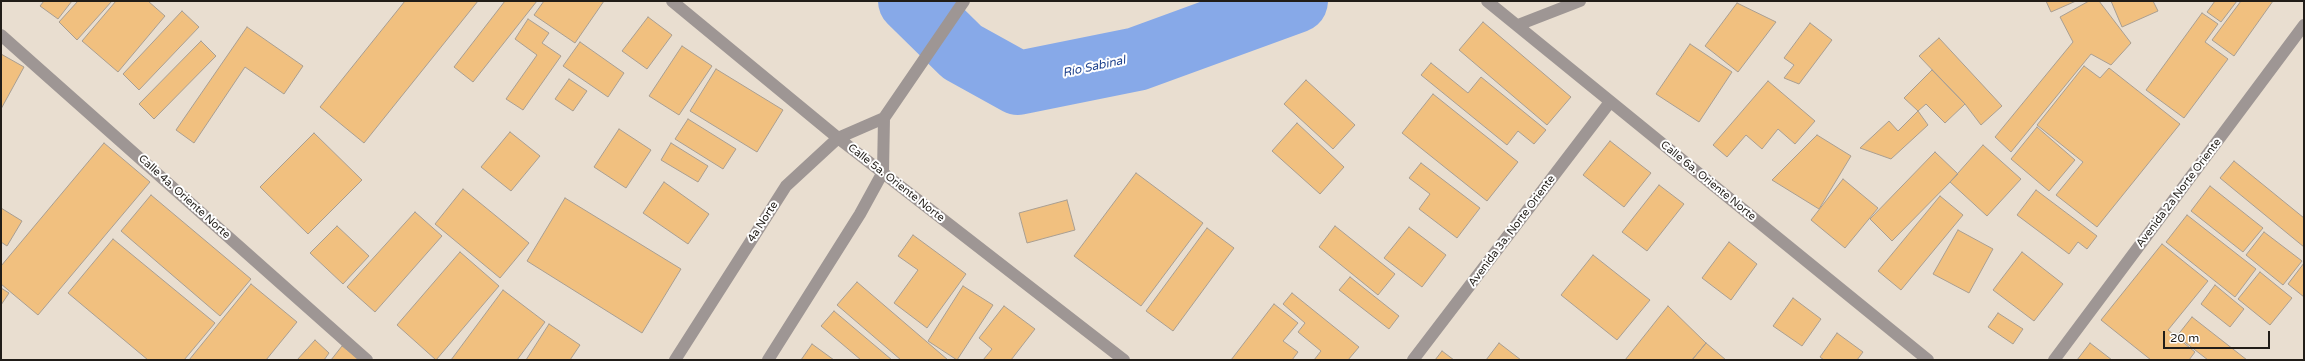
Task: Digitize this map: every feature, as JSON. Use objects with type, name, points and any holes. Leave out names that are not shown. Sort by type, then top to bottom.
[{"type":"street","name":"Calle 5a. Oriente Norte","points":[[672,1],[838,138],[1124,360]]},
{"type":"street","points":[[768,360],[860,214],[883,172],[884,118],[964,1]]},
{"type":"street","name":"Calle 6a. Oriente Norte","points":[[1487,1],[1928,360]]},
{"type":"street","points":[[1518,25],[1580,1]]},
{"type":"street","name":"Avenida 2a Norte Oriente","points":[[2054,360],[2304,25]]},
{"type":"street","name":"Calle 4a. Oriente Norte","points":[[1,35],[367,360]]},
{"type":"street","name":"Avenida 3a. Norte Oriente","points":[[1413,360],[1610,102]]},
{"type":"street","name":"4a Norte","points":[[675,360],[786,186],[838,138],[884,118]]},
{"type":"building","points":[[44,1],[72,1],[58,19],[40,6]]},
{"type":"building","points":[[78,1],[112,1],[77,40],[59,22]]},
{"type":"building","points":[[116,1],[148,1],[165,16],[118,72],[82,41]]},
{"type":"building","points":[[405,1],[478,1],[364,143],[320,107]]},
{"type":"building","points":[[505,1],[537,1],[473,82],[454,67]]},
{"type":"building","points":[[544,1],[604,1],[575,43],[534,15]]},
{"type":"building","points":[[2046,1],[2076,1],[2051,12]]},
{"type":"building","points":[[2089,1],[2099,1],[2131,43],[2111,65],[2091,54],[2011,152],[1995,137],[2073,42],[2060,17]]},
{"type":"building","points":[[2111,1],[2153,1],[2158,11],[2122,27]]},
{"type":"building","points":[[2215,1],[2237,1],[2221,22],[2207,12]]},
{"type":"building","points":[[2241,1],[2273,1],[2234,56],[2212,40]]},
{"type":"building","points":[[1737,3],[1776,22],[1738,72],[1705,46]]},
{"type":"building","points":[[182,11],[199,27],[139,90],[123,74]]},
{"type":"building","points":[[2202,13],[2218,24],[2205,42],[2228,59],[2184,118],[2146,90]]},
{"type":"building","points":[[648,17],[672,35],[647,69],[622,51]]},
{"type":"building","points":[[528,19],[549,33],[542,43],[561,56],[523,110],[506,99],[537,55],[515,39]]},
{"type":"building","points":[[1483,22],[1571,97],[1547,125],[1459,50]]},
{"type":"building","points":[[1810,23],[1832,40],[1799,84],[1784,78],[1794,65],[1784,58]]},
{"type":"building","points":[[247,27],[303,66],[284,94],[245,67],[194,143],[176,130]]},
{"type":"building","points":[[1939,38],[2002,106],[1981,125],[1965,104],[1919,56]]},
{"type":"building","points":[[201,41],[216,56],[154,119],[139,104]]},
{"type":"building","points":[[580,42],[624,73],[608,97],[563,66]]},
{"type":"building","points":[[1690,44],[1732,72],[1699,122],[1656,94]]},
{"type":"building","points":[[682,46],[712,66],[679,115],[649,96]]},
{"type":"building","points":[[1,54],[24,67],[1,109]]},
{"type":"building","points":[[1431,63],[1468,93],[1481,77],[1546,130],[1534,144],[1518,131],[1507,145],[1421,75]]},
{"type":"building","points":[[2084,66],[2100,78],[2109,68],[2180,124],[2097,227],[2056,195],[2083,162],[2037,125]]},
{"type":"building","points":[[716,69],[783,110],[757,152],[690,111]]},
{"type":"building","points":[[1932,70],[1965,104],[1945,123],[1926,104],[1918,111],[1904,98]]},
{"type":"building","points":[[569,79],[587,91],[573,111],[555,99]]},
{"type":"building","points":[[1306,80],[1355,125],[1333,149],[1284,104]]},
{"type":"building","points":[[1768,81],[1815,121],[1795,144],[1778,129],[1762,149],[1746,135],[1727,157],[1713,145]]},
{"type":"building","points":[[1433,94],[1518,162],[1487,201],[1402,133]]},
{"type":"building","points":[[1918,111],[1928,125],[1891,159],[1860,148],[1889,121],[1898,131]]},
{"type":"building","points":[[688,119],[736,149],[723,169],[675,139]]},
{"type":"building","points":[[1297,123],[1344,167],[1320,194],[1272,151]]},
{"type":"building","points":[[2037,127],[2075,160],[2049,191],[2011,159]]},
{"type":"building","points":[[619,129],[651,150],[626,188],[594,167]]},
{"type":"building","points":[[510,132],[540,156],[511,191],[481,167]]},
{"type":"building","points":[[314,133],[362,180],[308,234],[260,187]]},
{"type":"building","points":[[1817,135],[1851,156],[1819,209],[1772,180]]},
{"type":"building","points":[[1610,141],[1651,173],[1624,207],[1583,175]]},
{"type":"building","points":[[104,143],[150,182],[38,315],[1,284],[1,266]]},
{"type":"building","points":[[671,143],[708,166],[698,182],[661,160]]},
{"type":"building","points":[[1983,145],[2021,179],[1987,216],[1950,182]]},
{"type":"building","points":[[1935,152],[1958,174],[1892,241],[1870,219]]},
{"type":"building","points":[[2234,161],[2304,218],[2304,247],[2220,178]]},
{"type":"building","points":[[1421,163],[1480,208],[1457,238],[1419,209],[1430,194],[1409,178]]},
{"type":"building","points":[[1136,173],[1203,223],[1141,306],[1074,256]]},
{"type":"building","points":[[1843,179],[1878,208],[1845,248],[1811,220]]},
{"type":"building","points":[[664,182],[709,214],[688,244],[643,213]]},
{"type":"building","points":[[1659,185],[1684,204],[1647,251],[1622,232]]},
{"type":"building","points":[[2210,186],[2263,228],[2243,252],[2191,211]]},
{"type":"building","points":[[463,189],[529,243],[500,278],[435,224]]},
{"type":"building","points":[[2036,190],[2097,236],[2087,249],[2078,242],[2069,254],[2017,215]]},
{"type":"building","points":[[151,195],[251,279],[220,316],[121,231]]},
{"type":"building","points":[[1940,196],[1963,215],[1901,290],[1878,271]]},
{"type":"building","points":[[565,198],[681,269],[642,333],[527,261]]},
{"type":"building","points":[[1067,200],[1075,230],[1027,243],[1019,213]]},
{"type":"building","points":[[1,208],[22,221],[7,246],[1,242]]},
{"type":"building","points":[[415,212],[442,236],[375,312],[347,287]]},
{"type":"building","points":[[2187,215],[2256,269],[2235,297],[2166,242]]},
{"type":"building","points":[[337,226],[369,256],[343,284],[310,253]]},
{"type":"building","points":[[1335,226],[1395,274],[1378,295],[1319,247]]},
{"type":"building","points":[[1409,227],[1446,255],[1422,287],[1384,258]]},
{"type":"building","points":[[1207,228],[1234,248],[1173,331],[1146,311]]},
{"type":"building","points":[[1958,230],[1993,249],[1969,293],[1933,274]]},
{"type":"building","points":[[2264,232],[2302,261],[2283,285],[2246,255]]},
{"type":"building","points":[[913,235],[966,274],[927,328],[894,303],[918,270],[898,256]]},
{"type":"building","points":[[113,239],[215,323],[184,360],[148,360],[68,293]]},
{"type":"building","points":[[1729,242],[1757,264],[1731,300],[1702,278]]},
{"type":"building","points":[[2162,244],[2208,281],[2168,330],[2195,352],[2189,360],[2151,360],[2101,320]]},
{"type":"building","points":[[460,252],[499,286],[436,360],[397,325]]},
{"type":"building","points":[[2022,252],[2063,284],[2034,321],[1993,290]]},
{"type":"building","points":[[1593,255],[1650,300],[1617,340],[1561,295]]},
{"type":"building","points":[[2304,263],[2304,297],[2288,284]]},
{"type":"building","points":[[2260,272],[2292,298],[2270,325],[2238,299]]},
{"type":"building","points":[[1350,277],[1399,316],[1389,329],[1339,290]]},
{"type":"building","points":[[857,282],[948,360],[901,360],[837,305]]},
{"type":"building","points":[[251,284],[297,322],[266,360],[189,360]]},
{"type":"building","points":[[2215,285],[2244,309],[2230,327],[2201,304]]},
{"type":"building","points":[[963,286],[993,305],[957,360],[928,341]]},
{"type":"building","points":[[1,288],[9,293],[1,305]]},
{"type":"building","points":[[503,290],[545,322],[517,360],[451,360]]},
{"type":"building","points":[[1292,293],[1359,347],[1348,360],[1314,360],[1321,351],[1298,332],[1305,323],[1283,304]]},
{"type":"building","points":[[1793,298],[1821,319],[1802,346],[1773,326]]},
{"type":"building","points":[[1274,304],[1298,323],[1283,341],[1298,352],[1292,360],[1231,360]]},
{"type":"building","points":[[1004,306],[1035,329],[1011,360],[983,360],[992,349],[979,338]]},
{"type":"building","points":[[1668,306],[1706,343],[1692,360],[1625,360]]},
{"type":"building","points":[[834,311],[892,360],[861,360],[821,326]]},
{"type":"building","points":[[1998,313],[2023,329],[2013,344],[1988,327]]},
{"type":"building","points":[[2192,317],[2247,360],[2208,360],[2177,336]]},
{"type":"building","points":[[549,324],[580,345],[570,360],[526,360]]},
{"type":"building","points":[[1837,333],[1863,352],[1857,360],[1824,360],[1820,357]]},
{"type":"building","points":[[315,340],[329,353],[324,360],[297,360]]},
{"type":"building","points":[[1499,343],[1521,360],[1486,360]]},
{"type":"building","points":[[1706,343],[1726,360],[1692,360]]},
{"type":"building","points":[[2090,343],[2112,360],[2077,360]]},
{"type":"building","points":[[812,344],[834,360],[801,360]]},
{"type":"building","points":[[342,346],[360,360],[331,360]]},
{"type":"building","points":[[1442,351],[1454,360],[1435,360]]},
{"type":"waterway","name":"Río Sabinal","points":[[910,1],[962,52],[1018,83],[1137,59],[1296,1]]}]
